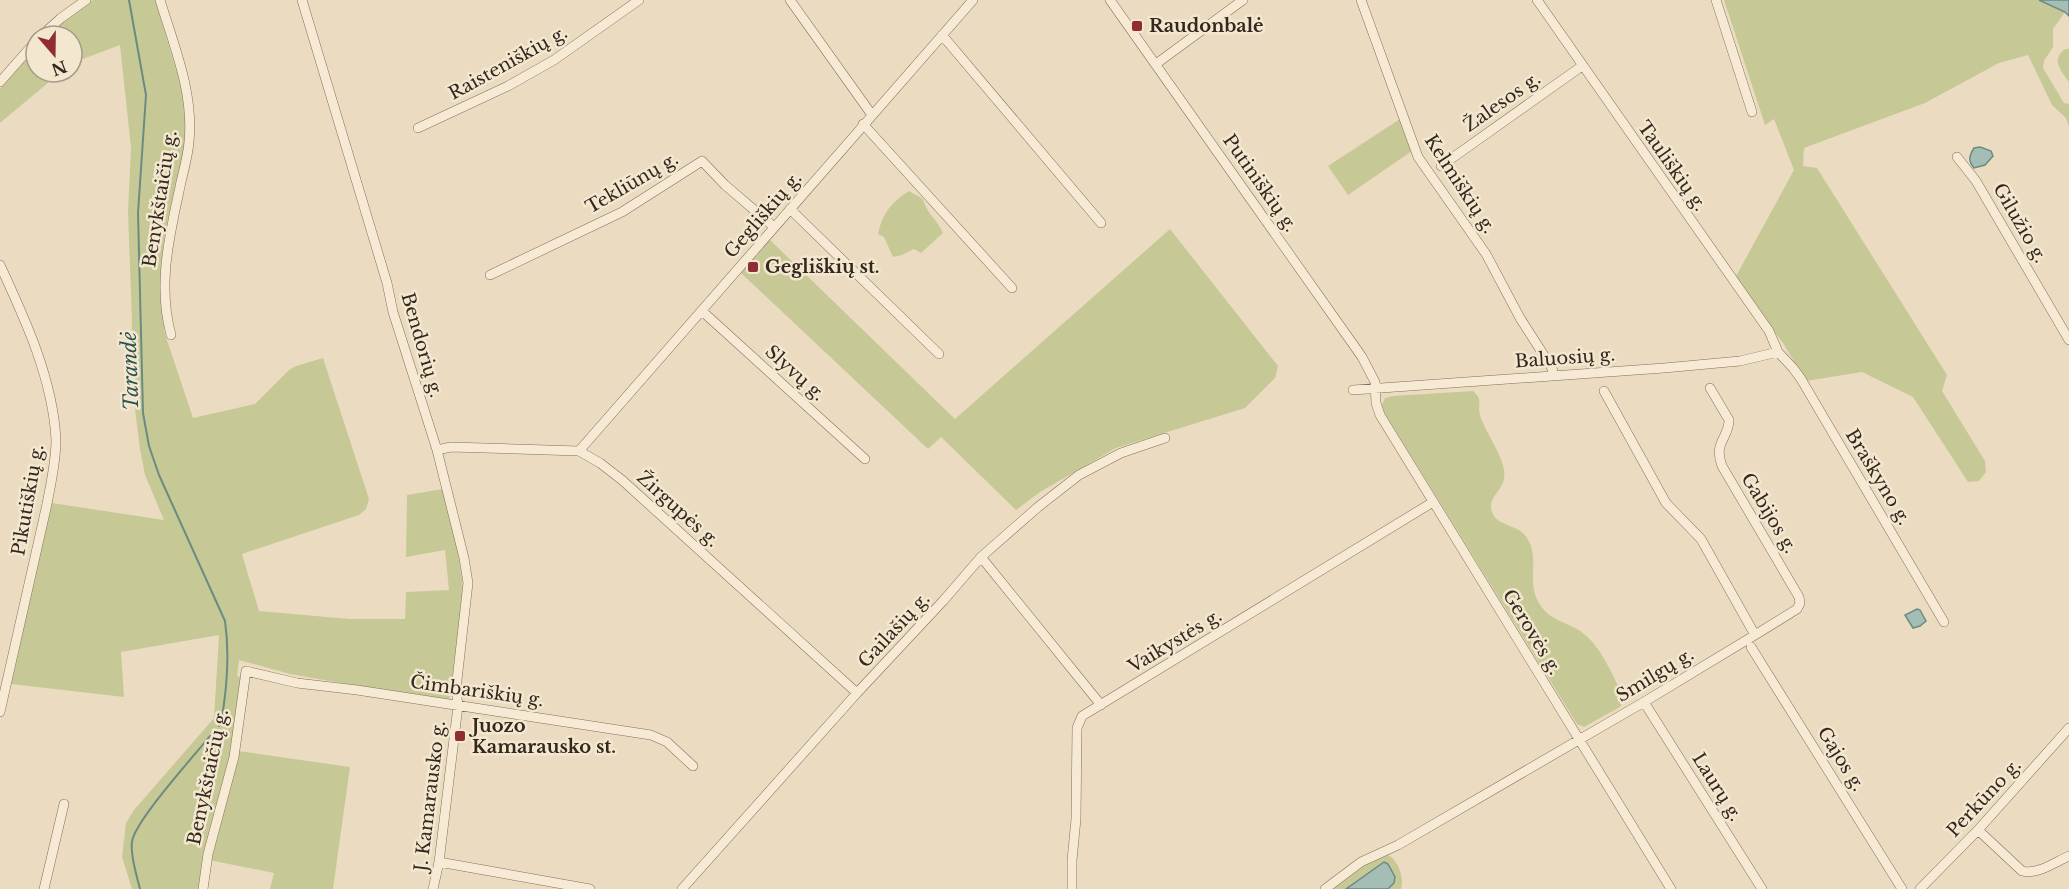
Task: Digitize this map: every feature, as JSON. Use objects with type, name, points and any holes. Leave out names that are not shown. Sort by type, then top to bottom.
[{"type":"street","points":[[54,24],[86,0]]},
{"type":"street","name":"Benykštaičių g.","points":[[160,0],[186,86],[189,108],[189,142],[167,245],[164,272],[164,300],[171,335]]},
{"type":"street","name":"Bendorių g.","points":[[302,0],[387,283],[393,312],[437,450],[456,521],[468,583],[456,689],[458,706]]},
{"type":"street","name":"Raisteniškių g.","points":[[418,128],[508,86],[554,60],[639,0]]},
{"type":"street","points":[[790,0],[872,115]]},
{"type":"street","name":"Gegliškių g.","points":[[579,451],[973,0]]},
{"type":"street","name":"Putiniškių g.","points":[[1110,0],[1362,357],[1373,376],[1375,388]]},
{"type":"street","points":[[1156,64],[1243,0]]},
{"type":"street","name":"Kelmiškių g.","points":[[1361,0],[1418,157],[1486,254],[1520,318],[1552,368],[1554,376]]},
{"type":"street","name":"Tauliškių g.","points":[[1537,0],[1769,331],[1778,352]]},
{"type":"street","points":[[1716,0],[1752,112]]},
{"type":"street","points":[[942,36],[1101,223]]},
{"type":"street","points":[[0,82],[24,55]]},
{"type":"street","name":"Žalesos g.","points":[[1441,166],[1582,66]]},
{"type":"street","points":[[863,124],[1012,288]]},
{"type":"street","name":"Gilužio g.","points":[[1957,157],[1976,181],[2069,340]]},
{"type":"street","name":"Tekliūnų g.","points":[[490,275],[622,212],[702,161],[774,227]]},
{"type":"street","points":[[790,209],[939,354]]},
{"type":"street","name":"Pikutiškių g.","points":[[0,265],[24,316],[46,382],[56,441],[47,504],[0,712]]},
{"type":"street","name":"Slyvų g.","points":[[702,311],[865,459]]},
{"type":"street","name":"Baluosių g.","points":[[1353,390],[1740,361],[1778,352]]},
{"type":"street","name":"Braškyno g.","points":[[1778,352],[1801,379],[1944,622]]},
{"type":"street","name":"Gerovės g.","points":[[1375,388],[1376,404],[1380,415],[1671,889]]},
{"type":"street","name":"Gabijos g.","points":[[1710,388],[1729,420],[1729,425],[1719,444],[1719,458],[1722,466],[1799,597],[1800,603],[1797,609],[1755,635]]},
{"type":"street","points":[[1604,391],[1666,502],[1701,539],[1755,635]]},
{"type":"street","name":"Gailašių g.","points":[[682,889],[981,557],[1079,475],[1121,453],[1165,438]]},
{"type":"street","name":"Žirgupės g.","points":[[437,450],[451,447],[579,451],[600,463],[622,480],[857,693]]},
{"type":"street","name":"Vaikystės g.","points":[[1072,889],[1071,860],[1076,819],[1077,728],[1082,716],[1433,501]]},
{"type":"street","points":[[981,557],[1101,705]]},
{"type":"street","name":"Smilgų g.","points":[[1325,889],[1361,862],[1398,845],[1755,635]]},
{"type":"street","name":"Gajos g.","points":[[1751,647],[1902,889]]},
{"type":"street","name":"Benykštaičių g.","points":[[203,889],[208,854],[234,757],[246,672]]},
{"type":"street","name":"Čimbariškių g.","points":[[246,672],[297,683],[651,735],[667,742],[693,766]]},
{"type":"street","name":"Laurų g.","points":[[1644,702],[1762,889]]},
{"type":"street","name":"J. Kamarausko g.","points":[[433,889],[439,862],[458,706]]},
{"type":"street","name":"Perkūno g.","points":[[1920,889],[1978,830],[2069,728]]},
{"type":"street","points":[[44,889],[64,804]]},
{"type":"street","points":[[1978,830],[2022,871],[2029,873],[2069,856]]},
{"type":"street","points":[[439,862],[590,889]]},
{"type":"green space","points":[[93,0],[155,0],[186,102],[185,145],[165,232],[161,265],[164,331],[193,418],[255,404],[289,370],[323,358],[369,499],[366,509],[359,515],[242,554],[259,611],[350,619],[405,619],[406,592],[449,590],[445,550],[406,557],[407,495],[443,489],[456,542],[463,597],[449,702],[290,674],[239,660],[237,676],[241,677],[231,750],[350,767],[333,889],[270,889],[274,873],[204,859],[199,889],[132,889],[122,857],[126,823],[134,810],[214,718],[219,635],[121,652],[124,697],[11,684],[52,503],[164,520],[145,475],[130,370],[132,322],[128,212],[131,148],[120,45],[84,58],[84,24],[60,24]]},
{"type":"green space","points":[[1724,0],[2039,0],[2065,12],[2053,29],[2053,47],[2044,61],[2043,68],[2064,103],[2069,104],[2069,127],[2066,118],[2052,105],[2028,55],[1999,63],[1925,103],[1804,148],[1803,166],[1817,168],[1947,375],[1942,391],[1985,461],[1986,472],[1979,481],[1968,482],[1913,397],[1862,372],[1806,381],[1783,343],[1735,278],[1794,170],[1774,119],[1765,125]]},
{"type":"green space","points":[[2065,49],[2069,49],[2069,82],[2058,65],[2058,57]]},
{"type":"green space","points":[[24,61],[24,84],[47,84],[0,123],[0,89]]},
{"type":"green space","points":[[1400,119],[1412,151],[1348,195],[1328,166]]},
{"type":"green space","points":[[909,191],[923,199],[943,233],[921,253],[914,249],[893,257],[884,237],[878,234],[882,220],[889,209]]},
{"type":"green space","points":[[1170,229],[1278,366],[1275,378],[1245,408],[1116,448],[1040,492],[1016,510],[941,437],[928,449],[741,273],[770,240],[955,419]]},
{"type":"green space","points":[[1473,391],[1480,402],[1480,415],[1503,464],[1504,479],[1491,503],[1492,512],[1498,520],[1519,530],[1527,538],[1533,556],[1533,583],[1538,602],[1549,615],[1580,631],[1590,640],[1606,662],[1623,695],[1623,703],[1620,707],[1584,727],[1577,724],[1381,407],[1385,398],[1393,396]]},
{"type":"green space","points":[[1385,854],[1393,859],[1399,868],[1402,879],[1401,889],[1388,889],[1392,886],[1395,877],[1388,864],[1384,862],[1346,889],[1331,889],[1376,858]]},
{"type":"water","points":[[2039,0],[2069,0],[2069,16],[2065,12]]},
{"type":"water","points":[[1980,147],[1991,151],[1993,156],[1985,165],[1974,168],[1970,156],[1974,148]]},
{"type":"water","points":[[1917,609],[1926,621],[1913,628],[1905,615]]},
{"type":"water","points":[[1384,862],[1388,864],[1395,877],[1394,883],[1388,889],[1346,889]]},
{"type":"waterway","name":"Tarandė","points":[[129,0],[146,95],[138,213],[143,413],[149,446],[159,475],[225,621],[227,672],[219,726]]},
{"type":"waterway","name":"Tarandė","points":[[140,889],[132,853],[135,833],[153,805],[210,736]]},
{"type":"place","name":"Raudonbalė","points":[[1137,26]]},
{"type":"place","name":"Gegliškių st.","points":[[753,267]]},
{"type":"place","name":"Juozo Kamarausko st.","points":[[460,736]]}]
